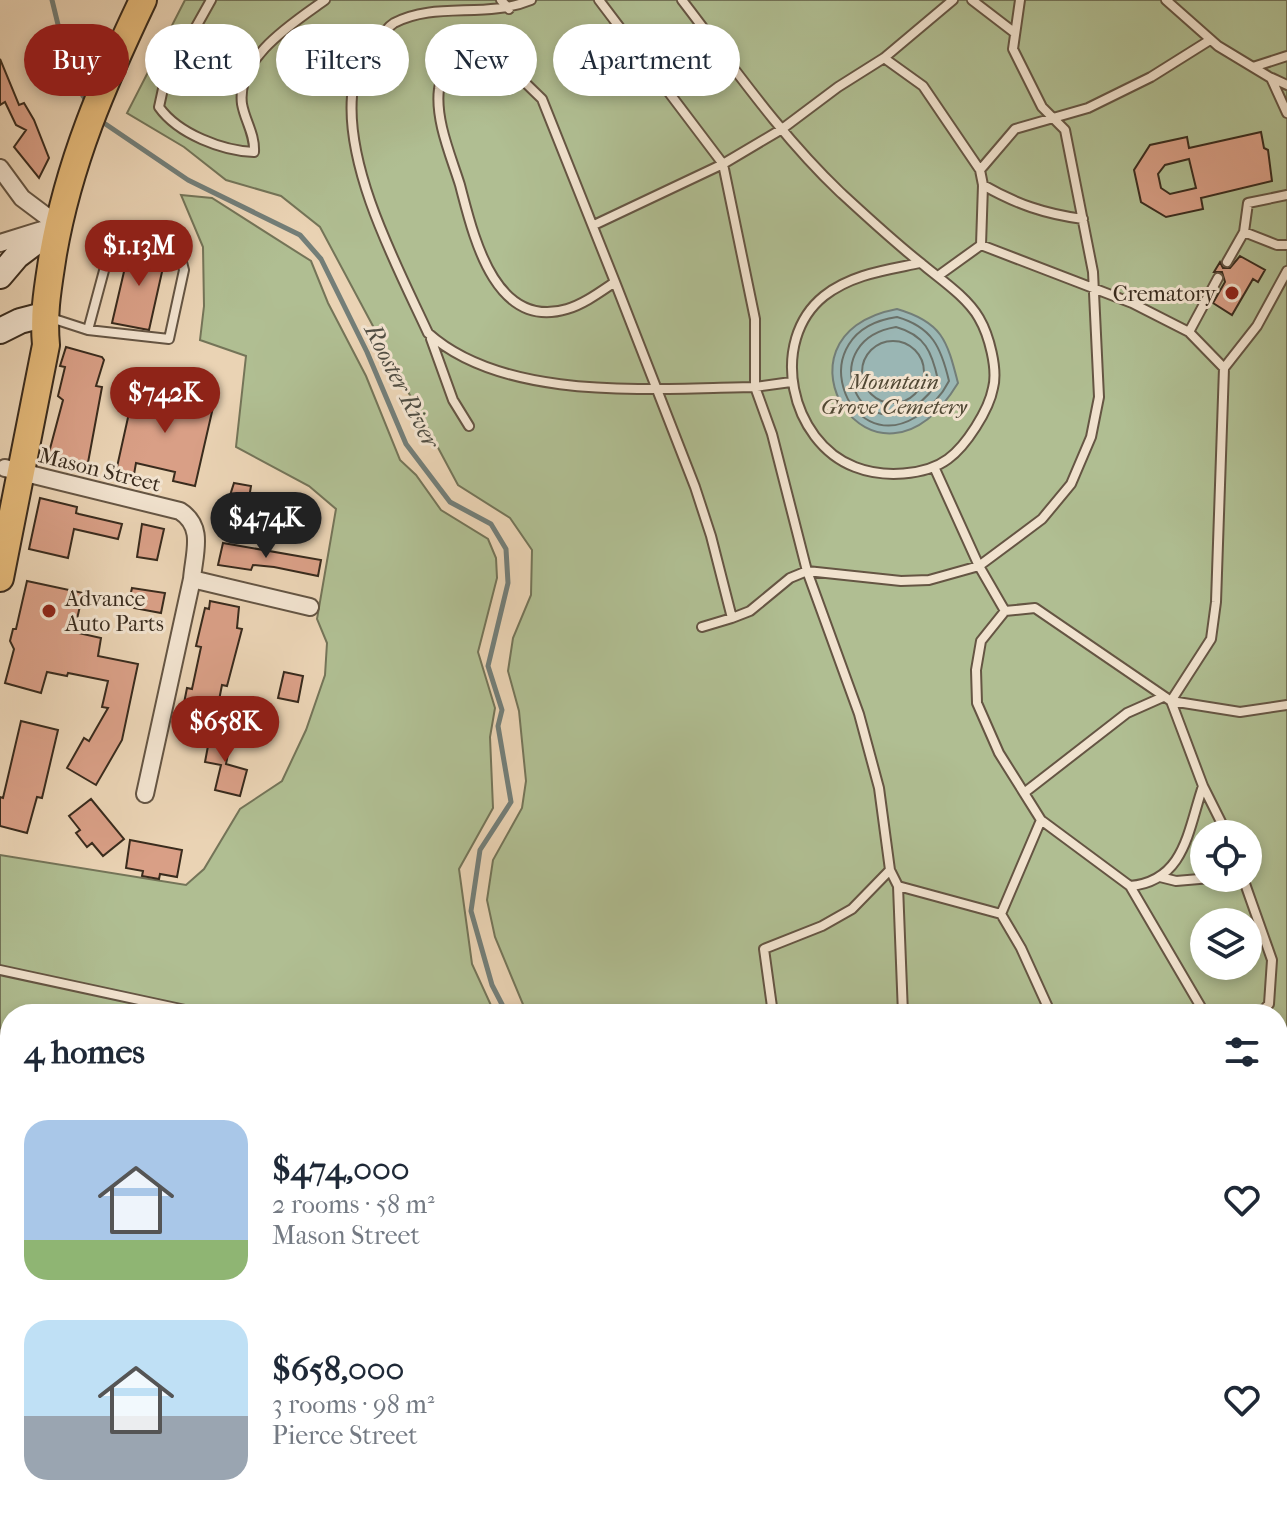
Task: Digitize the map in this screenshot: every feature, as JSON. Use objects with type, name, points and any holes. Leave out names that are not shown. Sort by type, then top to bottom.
[{"type":"main road","points":[[0,578],[9,477],[28,345],[43,315],[70,173],[101,89],[143,0]]},
{"type":"main road","points":[[0,276],[17,256],[58,225]]},
{"type":"main road","points":[[1,327],[43,315]]},
{"type":"street","points":[[0,168],[22,198],[58,225]]},
{"type":"street","points":[[0,243],[58,225]]},
{"type":"street","name":"Mason Street","points":[[9,477],[180,511],[193,519],[196,529],[192,579]]},
{"type":"street","points":[[145,794],[192,579],[310,607]]},
{"type":"lane","points":[[211,0],[164,84],[159,107],[174,122],[219,146],[254,152],[255,140],[242,102],[248,70],[272,41],[325,0]]},
{"type":"lane","points":[[501,0],[509,9]]},
{"type":"lane","points":[[469,426],[453,400],[370,197],[355,139],[352,94],[363,61],[390,25],[422,12],[509,9],[531,0]]},
{"type":"lane","points":[[599,0],[723,164],[755,319],[755,387],[772,434],[807,571],[859,714],[879,788],[890,870],[898,886],[903,1004]]},
{"type":"lane","points":[[682,0],[782,129],[839,190],[938,276],[979,317],[992,355],[994,388],[961,449],[935,469],[892,474],[856,467],[828,451],[806,426],[791,382],[801,327],[822,297],[853,278],[920,263]]},
{"type":"lane","points":[[594,225],[723,164],[782,129],[838,87],[884,58],[953,0]]},
{"type":"lane","points":[[972,0],[1015,33]]},
{"type":"lane","points":[[702,627],[750,611],[790,578],[807,571],[901,581],[929,580],[979,566],[1042,519],[1071,484],[1091,437],[1099,397],[1093,272],[1065,130],[1042,107],[1013,49],[1020,0]]},
{"type":"lane","points":[[1166,0],[1210,40],[1287,85]]},
{"type":"lane","points":[[980,170],[1015,129],[1034,121],[1054,119],[1088,108],[1151,77],[1210,40]]},
{"type":"lane","points":[[615,282],[578,306],[562,311],[537,311],[507,295],[491,276],[478,252],[442,125],[439,89],[449,62],[472,48],[486,51],[507,65],[542,99],[594,225],[707,524],[732,618]]},
{"type":"lane","points":[[1253,67],[1287,56]]},
{"type":"lane","points":[[884,58],[923,86],[980,170],[983,185],[981,245]]},
{"type":"lane","points":[[1271,78],[1287,113]]},
{"type":"lane","points":[[983,185],[1014,203],[1044,214],[1083,219]]},
{"type":"lane","points":[[1227,262],[1244,232],[1248,203],[1287,195]]},
{"type":"lane","points":[[43,315],[68,326],[88,330],[169,339],[184,270],[176,239],[116,226],[88,330]]},
{"type":"lane","points":[[1244,232],[1277,245],[1287,245]]},
{"type":"lane","points":[[938,276],[981,245]]},
{"type":"lane","points":[[981,245],[1132,303],[1189,332],[1224,368]]},
{"type":"lane","points":[[1024,793],[1127,713],[1167,699],[1211,639],[1216,602],[1224,368],[1257,326],[1287,271]]},
{"type":"lane","points":[[1189,332],[1218,278]]},
{"type":"lane","points":[[428,333],[446,349],[501,374],[561,384],[656,388],[755,387],[791,382]]},
{"type":"lane","points":[[935,469],[979,566],[1005,611]]},
{"type":"lane","points":[[1199,1004],[1130,886],[1041,820],[999,753],[977,703],[976,670],[981,641],[1005,611],[1035,608],[1167,699],[1240,712],[1287,705]]},
{"type":"lane","points":[[1167,699],[1220,820]]},
{"type":"lane","points":[[1130,886],[1151,884],[1170,870],[1185,844],[1203,786]]},
{"type":"lane","points":[[1001,914],[1041,820]]},
{"type":"lane","points":[[772,1004],[764,949],[822,926],[852,909],[890,870]]},
{"type":"lane","points":[[1160,877],[1176,881],[1190,880]]},
{"type":"lane","points":[[898,886],[1001,914],[1021,948],[1046,1004]]},
{"type":"lane","points":[[1248,892],[1272,960],[1269,1004]]},
{"type":"lane","points":[[0,970],[158,1004]]},
{"type":"green space","name":"Mountain Grove Cemetery","points":[[185,0],[1287,0],[1287,1004],[523,1004],[495,937],[487,900],[493,860],[522,808],[526,781],[519,711],[508,671],[513,638],[531,595],[532,550],[510,518],[458,485],[320,227],[281,196],[226,180],[184,147],[127,113],[145,78],[145,96],[260,96],[260,24],[173,24]]},
{"type":"green space","points":[[181,195],[212,198],[311,261],[328,303],[366,376],[400,460],[416,475],[441,510],[488,539],[496,558],[497,578],[478,652],[495,708],[490,737],[493,808],[459,869],[472,964],[490,1004],[0,1004],[0,855],[186,885],[204,869],[240,809],[282,781],[306,730],[325,675],[327,643],[317,619],[336,509],[309,486],[236,447],[246,356],[200,340],[204,306],[203,247]]},
{"type":"water","points":[[897,309],[924,320],[940,335],[946,344],[958,383],[926,421],[893,433],[865,427],[844,408],[833,380],[836,351],[856,325]]},
{"type":"building","points":[[0,59],[19,105],[24,103],[34,120],[49,158],[39,178],[14,147],[26,130],[16,125],[5,102],[0,105]]},
{"type":"building","points":[[1261,132],[1264,148],[1268,150],[1272,181],[1201,198],[1203,209],[1166,217],[1141,202],[1134,170],[1150,145],[1187,137],[1189,148]],"holes":[[[1189,159],[1196,188],[1170,194],[1161,188],[1158,174],[1165,165]]]},
{"type":"building","points":[[130,246],[166,254],[149,330],[112,323]]},
{"type":"building","name":"Crematory","points":[[1240,256],[1265,270],[1258,282],[1253,279],[1232,315],[1213,303],[1225,282],[1222,272],[1214,272],[1220,262],[1223,268],[1230,268]]},
{"type":"building","points":[[66,347],[104,360],[96,386],[102,387],[87,468],[47,460],[63,400],[58,396],[65,367],[60,366]]},
{"type":"building","points":[[135,386],[214,403],[195,486],[173,481],[175,472],[136,463],[133,480],[115,476]]},
{"type":"building","points":[[234,483],[251,486],[249,498],[272,503],[269,526],[223,517]]},
{"type":"building","points":[[40,498],[77,507],[76,513],[79,514],[122,524],[118,539],[74,529],[68,558],[29,549]]},
{"type":"building","points":[[142,524],[164,529],[157,560],[137,557]]},
{"type":"building","points":[[223,543],[321,560],[318,576],[274,567],[253,565],[251,570],[218,565]]},
{"type":"building","points":[[27,581],[83,593],[74,632],[101,638],[98,656],[138,664],[122,740],[96,785],[67,768],[84,738],[89,741],[108,708],[102,707],[108,681],[47,672],[41,693],[5,683],[14,649],[10,641],[13,629],[16,629]]},
{"type":"building","points":[[132,588],[165,593],[161,613],[134,608],[135,602],[129,601]]},
{"type":"building","points":[[210,601],[239,607],[237,628],[242,629],[227,686],[222,685],[216,715],[183,708],[187,688],[192,689],[201,647],[196,646],[205,608],[209,609]]},
{"type":"building","points":[[284,672],[303,676],[298,702],[278,698]]},
{"type":"building","points":[[21,721],[58,730],[42,798],[37,797],[27,833],[0,826],[0,797],[3,798]]},
{"type":"building","points":[[211,730],[232,734],[226,764],[247,770],[240,796],[215,790],[221,765],[205,762]]},
{"type":"building","points":[[91,799],[124,839],[103,856],[92,843],[87,847],[76,833],[80,830],[69,816]]},
{"type":"building","points":[[130,840],[182,850],[177,877],[160,874],[159,879],[142,876],[143,871],[126,868]]},
{"type":"waterway","name":"Rooster River","points":[[52,0],[71,78],[88,103]]},
{"type":"waterway","name":"Rooster River","points":[[101,121],[188,180],[300,235],[321,259],[367,352],[406,444],[450,502],[491,524],[506,549],[508,583],[488,666],[502,710],[498,726],[511,802],[480,850],[471,911],[492,985],[502,1004]]},
{"type":"place","name":"Crematory","points":[[1232,293]]},
{"type":"place","name":"Advance Auto Parts","points":[[49,611]]}]
